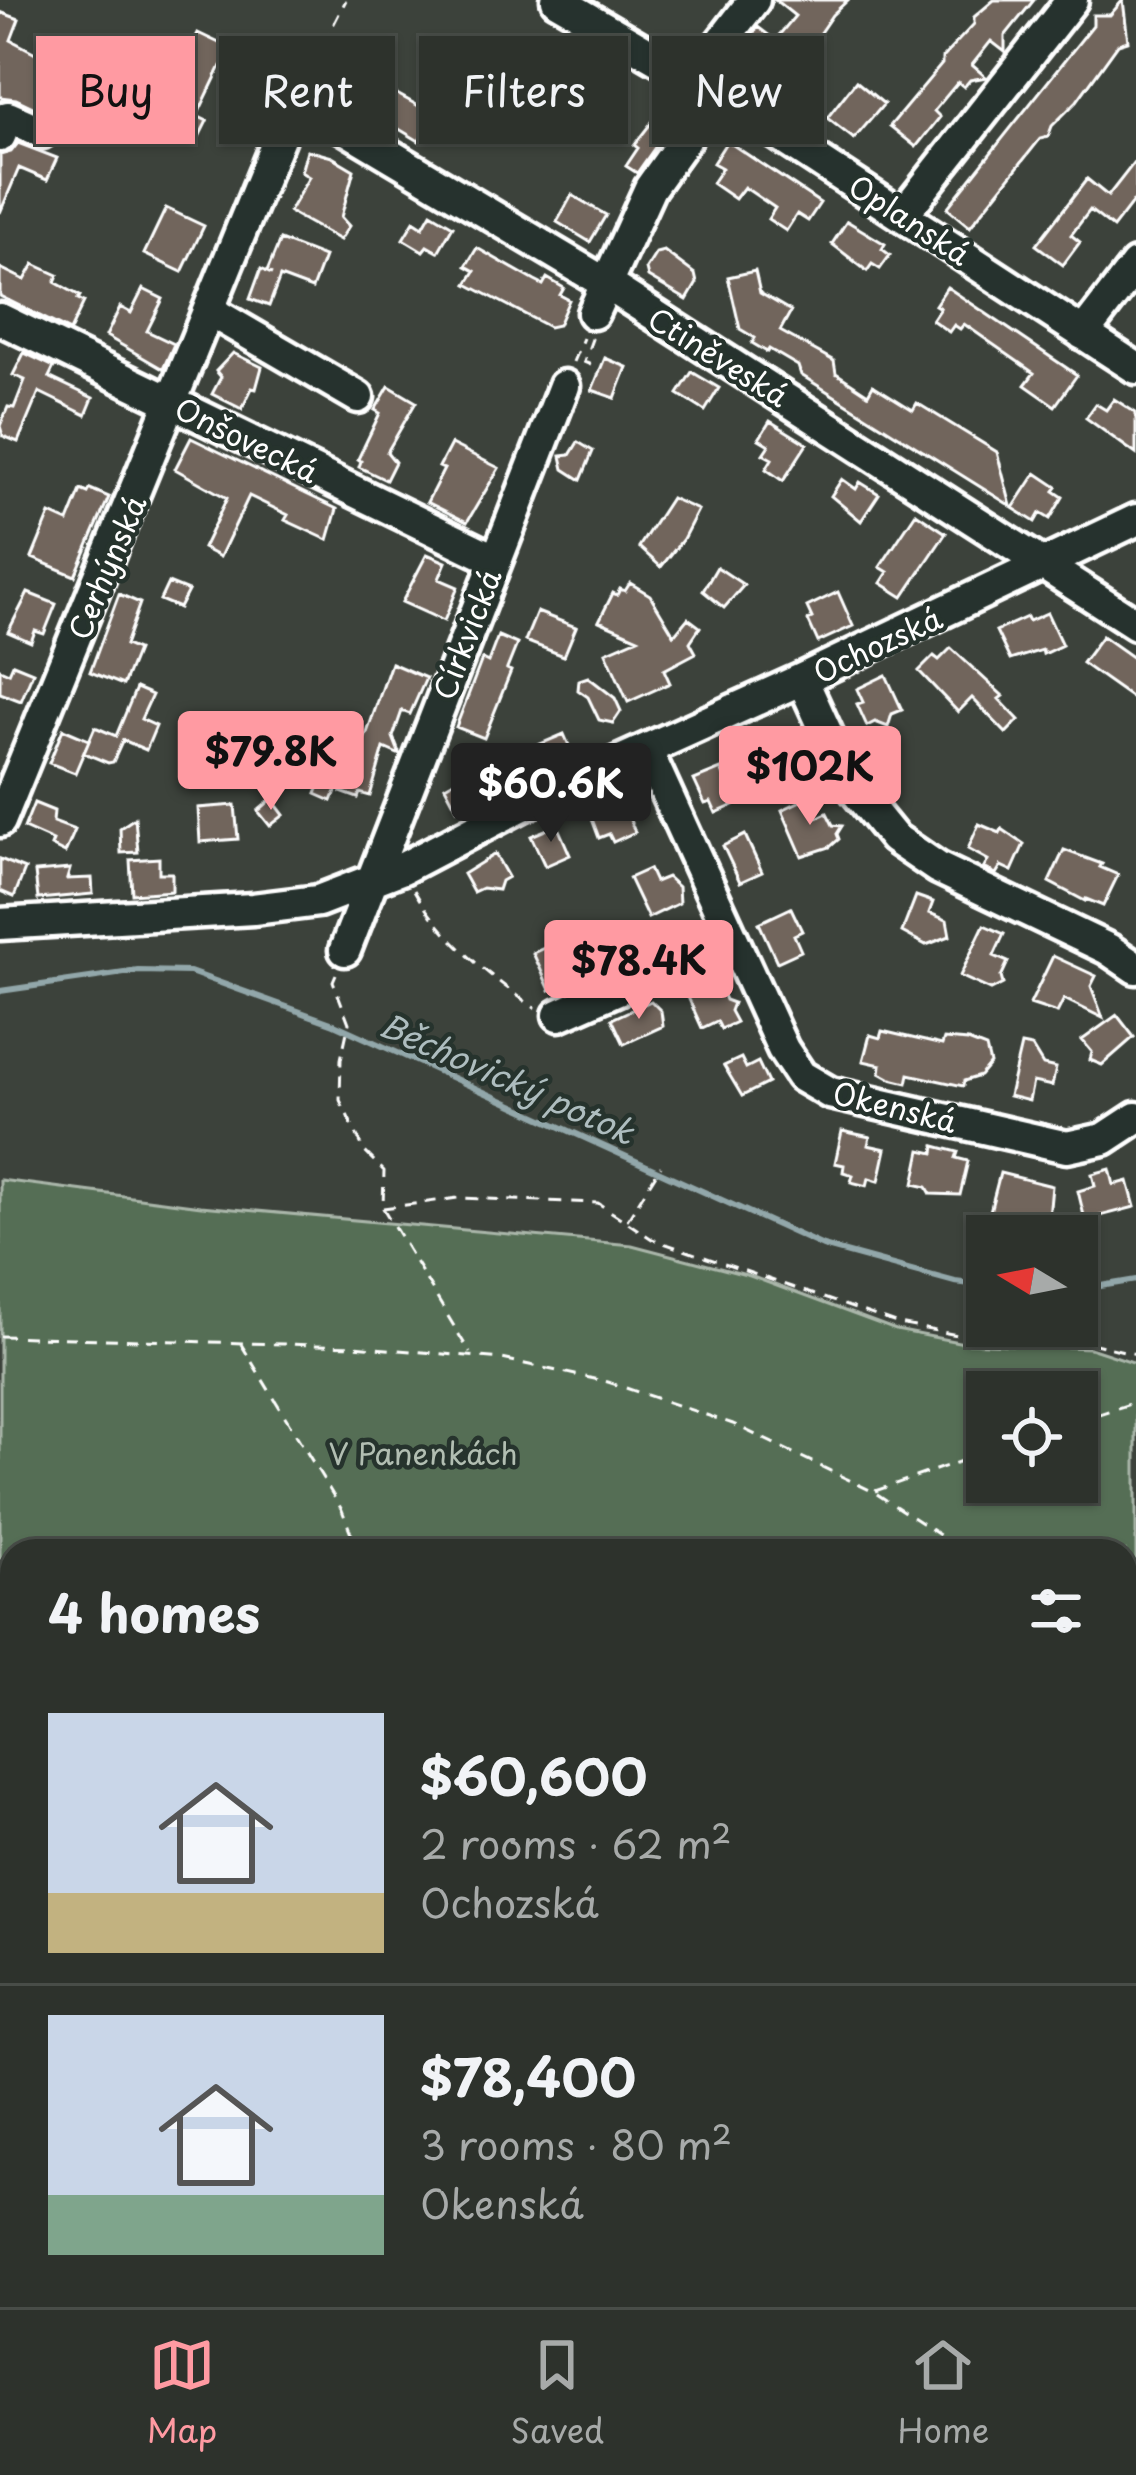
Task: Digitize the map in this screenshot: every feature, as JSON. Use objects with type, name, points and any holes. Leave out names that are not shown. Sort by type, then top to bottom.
[{"type":"street","name":"Oplanská","points":[[557,0],[652,55]]},
{"type":"street","points":[[733,36],[754,0]]},
{"type":"street","points":[[904,213],[1072,0]]},
{"type":"street","points":[[0,136],[8,117],[36,130]]},
{"type":"street","name":"Cerhýnská","points":[[0,821],[278,144]]},
{"type":"street","name":"Ctiněveská","points":[[371,144],[604,283],[1136,624]]},
{"type":"street","points":[[593,313],[674,144]]},
{"type":"street","name":"Oplanská","points":[[796,144],[1136,368]]},
{"type":"street","points":[[1083,334],[1136,265]]},
{"type":"street","points":[[210,311],[358,397]]},
{"type":"street","name":"Onšovecká","points":[[0,319],[494,559]]},
{"type":"street","name":"Církvická","points":[[345,950],[564,386]]},
{"type":"street","name":"Ochozská","points":[[0,924],[318,901],[403,868],[520,806],[1136,520]]},
{"type":"street","points":[[802,679],[850,784],[894,838],[938,868],[1108,949],[1136,968]]},
{"type":"street","name":"Okenská","points":[[647,751],[783,1049],[801,1076],[830,1093],[1067,1147],[1104,1139],[1136,1118]]},
{"type":"street","points":[[559,1016],[731,939]]},
{"type":"path","points":[[325,36],[346,0]]},
{"type":"path","points":[[564,386],[593,313]]},
{"type":"path","points":[[403,868],[422,903],[450,937],[518,996],[541,1012],[559,1016]]},
{"type":"path","points":[[345,950],[333,981],[349,1023],[340,1100],[365,1152],[384,1171],[383,1208],[472,1356]]},
{"type":"path","points":[[626,1221],[661,1166]]},
{"type":"path","points":[[383,1208],[458,1198],[598,1203],[652,1239],[898,1324],[968,1337],[1087,1342],[1136,1354]]},
{"type":"path","points":[[0,1336],[353,1346],[502,1358],[608,1382],[733,1424],[874,1492],[946,1539]]},
{"type":"path","points":[[241,1344],[342,1510],[353,1539]]},
{"type":"path","points":[[1098,1414],[1136,1402]]},
{"type":"path","points":[[874,1492],[966,1459]]},
{"type":"green space","name":"V Panenkách","points":[[0,1180],[201,1206],[632,1245],[750,1276],[896,1330],[966,1343],[966,1347],[1090,1348],[1136,1363],[1136,1539],[0,1539]]},
{"type":"building","points":[[775,0],[848,0],[818,36],[778,36],[795,16]]},
{"type":"building","points":[[994,0],[1034,0],[1005,36],[1005,52],[991,41],[972,65],[986,77],[970,80],[964,87],[958,82],[934,111],[940,117],[916,147],[890,126],[974,24],[974,17]]},
{"type":"building","points":[[1123,0],[1128,41],[1118,44],[1048,137],[1040,139],[970,227],[947,208],[1093,25],[1093,15],[1110,15]]},
{"type":"building","points":[[0,12],[19,19],[11,40],[36,53],[36,108],[0,97]]},
{"type":"building","points":[[198,33],[219,43],[219,70],[197,116],[207,121],[198,139],[195,138]]},
{"type":"building","points":[[856,81],[884,104],[854,139],[827,118]]},
{"type":"building","points":[[395,93],[419,106],[419,141],[395,127]]},
{"type":"building","points":[[652,122],[652,144],[657,144],[637,173],[626,166],[638,148],[634,145]]},
{"type":"building","points":[[18,143],[57,158],[47,180],[19,168],[0,213],[0,155],[11,152]]},
{"type":"building","points":[[725,144],[732,144],[820,203],[808,221],[797,214],[786,231],[768,219],[775,208],[744,187],[735,199],[712,183],[722,168],[713,163]]},
{"type":"building","points":[[307,150],[354,170],[341,217],[349,226],[340,240],[289,212],[309,177],[301,172]]},
{"type":"building","points":[[1136,160],[1136,198],[1113,228],[1090,210],[1071,235],[1080,242],[1063,265],[1036,245],[1087,179],[1108,196]]},
{"type":"building","points":[[572,195],[606,215],[590,242],[557,222]]},
{"type":"building","points":[[166,208],[204,226],[182,272],[144,254]]},
{"type":"building","points":[[431,213],[453,226],[438,252],[427,246],[423,251],[403,239],[414,221],[423,227]]},
{"type":"building","points":[[847,221],[885,244],[882,249],[890,255],[880,269],[872,264],[867,271],[832,244]]},
{"type":"building","points":[[280,240],[324,257],[312,289],[280,277],[269,306],[250,299],[261,269],[267,272]]},
{"type":"building","points":[[477,248],[543,285],[547,278],[564,288],[560,295],[569,300],[558,325],[549,327],[467,284],[475,271],[466,266]]},
{"type":"building","points":[[664,251],[695,274],[697,283],[687,300],[648,277],[646,269],[656,253]]},
{"type":"building","points":[[34,264],[58,275],[55,282],[84,302],[70,331],[0,296],[0,268],[25,280]]},
{"type":"building","points":[[755,271],[760,293],[791,311],[780,331],[834,361],[836,373],[868,394],[873,385],[913,410],[917,403],[997,452],[1011,506],[801,375],[798,366],[752,343],[755,338],[740,329],[728,277]]},
{"type":"building","points":[[947,287],[1077,375],[1055,406],[1025,385],[1034,373],[964,324],[960,329],[954,325],[949,332],[932,320]]},
{"type":"building","points":[[143,289],[163,299],[147,331],[174,344],[163,369],[106,336],[120,307],[131,313]]},
{"type":"building","points":[[24,353],[54,367],[49,377],[93,398],[86,415],[39,392],[18,442],[3,436],[0,426],[8,407],[14,408],[25,380],[13,375]]},
{"type":"building","points":[[233,353],[262,367],[256,389],[252,388],[242,409],[212,394],[221,377],[216,371]]},
{"type":"building","points":[[605,358],[627,367],[615,398],[592,390]]},
{"type":"building","points":[[692,372],[719,388],[705,411],[678,394]]},
{"type":"building","points":[[389,386],[416,402],[387,452],[395,462],[386,480],[359,467],[358,459]]},
{"type":"building","points":[[1114,399],[1136,413],[1136,454],[1086,418],[1096,404],[1106,410]]},
{"type":"building","points":[[770,421],[807,444],[783,481],[766,469],[772,459],[763,454],[769,445],[759,439]]},
{"type":"building","points":[[191,438],[337,509],[328,540],[249,496],[220,557],[203,548],[227,498],[175,469]]},
{"type":"building","points":[[578,442],[593,451],[581,480],[564,469],[561,456],[570,455]]},
{"type":"building","points":[[451,444],[499,468],[467,522],[427,502]]},
{"type":"building","points":[[1036,473],[1063,497],[1050,519],[1040,513],[1035,522],[1013,508]]},
{"type":"building","points":[[842,479],[856,489],[860,482],[879,494],[861,521],[831,496]]},
{"type":"building","points":[[90,489],[109,497],[75,576],[32,558],[50,514],[68,522],[81,490],[88,493]]},
{"type":"building","points":[[671,498],[698,510],[661,567],[639,547]]},
{"type":"building","points":[[916,513],[946,533],[903,597],[881,583],[888,572],[880,567]]},
{"type":"building","points":[[427,554],[446,562],[439,579],[458,587],[444,621],[402,602]]},
{"type":"building","points":[[717,567],[744,585],[724,608],[703,591]]},
{"type":"building","points":[[168,583],[188,591],[179,608],[160,600]]},
{"type":"building","points":[[630,583],[650,595],[674,635],[688,618],[700,627],[690,642],[696,653],[664,670],[670,683],[628,702],[606,652],[638,638],[599,621],[613,593],[625,591]]},
{"type":"building","points":[[838,592],[853,626],[818,642],[807,607]]},
{"type":"building","points":[[28,593],[56,604],[44,634],[35,631],[31,642],[8,632]]},
{"type":"building","points":[[119,594],[140,603],[125,645],[137,650],[123,685],[90,672]]},
{"type":"building","points":[[537,612],[576,627],[564,656],[525,641]]},
{"type":"building","points":[[1047,613],[1062,645],[1010,660],[996,631]]},
{"type":"building","points":[[498,636],[517,644],[484,738],[456,727],[482,659],[488,662]]},
{"type":"building","points":[[1102,636],[1136,660],[1136,701],[1082,663]]},
{"type":"building","points":[[951,648],[1003,696],[999,699],[1019,720],[1006,733],[972,698],[958,712],[919,671]]},
{"type":"building","points":[[391,663],[426,678],[410,714],[402,711],[393,737],[400,755],[384,748],[370,796],[360,793],[358,798],[341,792]]},
{"type":"building","points":[[13,664],[33,672],[21,701],[0,693],[0,669],[9,673]]},
{"type":"building","points":[[886,675],[902,710],[892,714],[888,727],[875,722],[867,726],[857,704],[863,702],[857,689]]},
{"type":"building","points":[[588,677],[615,698],[621,711],[613,723],[599,720],[588,697],[578,690],[579,680]]},
{"type":"building","points":[[136,688],[152,695],[141,719],[156,726],[146,750],[123,740],[113,762],[108,763],[84,753],[95,727],[116,736]]},
{"type":"building","points":[[63,729],[89,740],[75,773],[49,763]]},
{"type":"building","points":[[793,729],[805,755],[764,773],[752,747]]},
{"type":"building","points":[[564,734],[574,757],[533,775],[530,769],[519,774],[512,756]]},
{"type":"building","points":[[721,769],[736,804],[716,813],[711,802],[705,804],[694,780]]},
{"type":"building","points":[[469,772],[472,778],[481,773],[491,791],[457,809],[445,786]]},
{"type":"building","points":[[324,774],[340,781],[332,801],[316,794]]},
{"type":"building","points":[[620,797],[635,832],[613,842],[609,834],[599,838],[592,819],[601,815],[597,807]]},
{"type":"building","points":[[807,798],[816,818],[827,813],[833,825],[842,826],[839,839],[830,847],[802,856],[782,810]]},
{"type":"building","points":[[272,799],[284,815],[270,826],[258,811]]},
{"type":"building","points":[[34,803],[54,811],[53,822],[75,830],[65,853],[51,846],[53,841],[24,828]]},
{"type":"building","points":[[235,805],[238,839],[200,842],[198,808]]},
{"type":"building","points":[[135,818],[138,852],[121,853],[120,828]]},
{"type":"building","points":[[979,824],[1000,833],[1002,829],[1024,844],[1012,871],[1001,866],[996,874],[984,868],[988,860],[968,849]]},
{"type":"building","points":[[557,825],[570,855],[545,866],[531,836]]},
{"type":"building","points":[[745,835],[762,872],[740,882],[723,846]]},
{"type":"building","points":[[1064,850],[1118,875],[1103,906],[1049,882]]},
{"type":"building","points":[[495,854],[508,877],[498,890],[473,892],[463,874]]},
{"type":"building","points":[[159,858],[159,873],[172,873],[172,891],[132,894],[130,860]]},
{"type":"building","points":[[0,859],[25,869],[14,897],[0,891]]},
{"type":"building","points":[[70,869],[67,879],[92,878],[93,894],[38,899],[35,872]]},
{"type":"building","points":[[649,869],[655,882],[667,877],[678,887],[679,903],[648,918],[629,878]]},
{"type":"building","points":[[916,896],[933,902],[929,913],[947,920],[950,936],[926,945],[902,932]]},
{"type":"building","points":[[791,908],[802,931],[794,935],[801,951],[777,962],[759,923]]},
{"type":"building","points":[[984,925],[1004,934],[994,956],[1008,962],[1003,984],[991,990],[960,976]]},
{"type":"building","points":[[560,941],[577,978],[550,990],[533,953]]},
{"type":"building","points":[[1053,956],[1096,976],[1091,986],[1103,1018],[1064,999],[1057,1013],[1030,1004]]},
{"type":"building","points":[[702,977],[709,993],[720,988],[725,1000],[733,1003],[730,1011],[736,1022],[721,1029],[717,1021],[702,1028],[683,986]]},
{"type":"building","points":[[651,1001],[661,1011],[663,1026],[624,1044],[612,1019]]},
{"type":"building","points":[[1117,1015],[1134,1037],[1102,1065],[1090,1060],[1092,1052],[1082,1040]]},
{"type":"building","points":[[882,1031],[942,1045],[944,1039],[968,1041],[986,1048],[990,1064],[963,1086],[909,1074],[907,1083],[891,1079],[880,1073],[881,1065],[863,1061],[870,1035],[880,1038]]},
{"type":"building","points":[[1021,1045],[1032,1047],[1043,1065],[1056,1068],[1052,1086],[1033,1082],[1029,1101],[1009,1096]]},
{"type":"building","points":[[741,1058],[746,1068],[758,1062],[768,1083],[742,1096],[724,1066]]},
{"type":"building","points":[[842,1131],[870,1137],[868,1145],[886,1149],[879,1181],[869,1178],[867,1186],[851,1182],[853,1175],[835,1163]]},
{"type":"building","points":[[935,1146],[958,1152],[956,1158],[968,1161],[960,1195],[931,1194],[927,1187],[914,1184],[921,1150],[934,1153]]},
{"type":"building","points":[[1110,1169],[1114,1185],[1128,1181],[1135,1207],[1098,1217],[1084,1215],[1078,1191],[1095,1186],[1092,1174]]},
{"type":"building","points":[[1000,1173],[1052,1186],[1049,1215],[989,1215]]},
{"type":"waterway","name":"Běchovický potok","points":[[0,991],[138,971],[190,972],[334,1024],[823,1246],[966,1283]]},
{"type":"waterway","name":"Běchovický potok","points":[[1098,1286],[1136,1280]]}]
